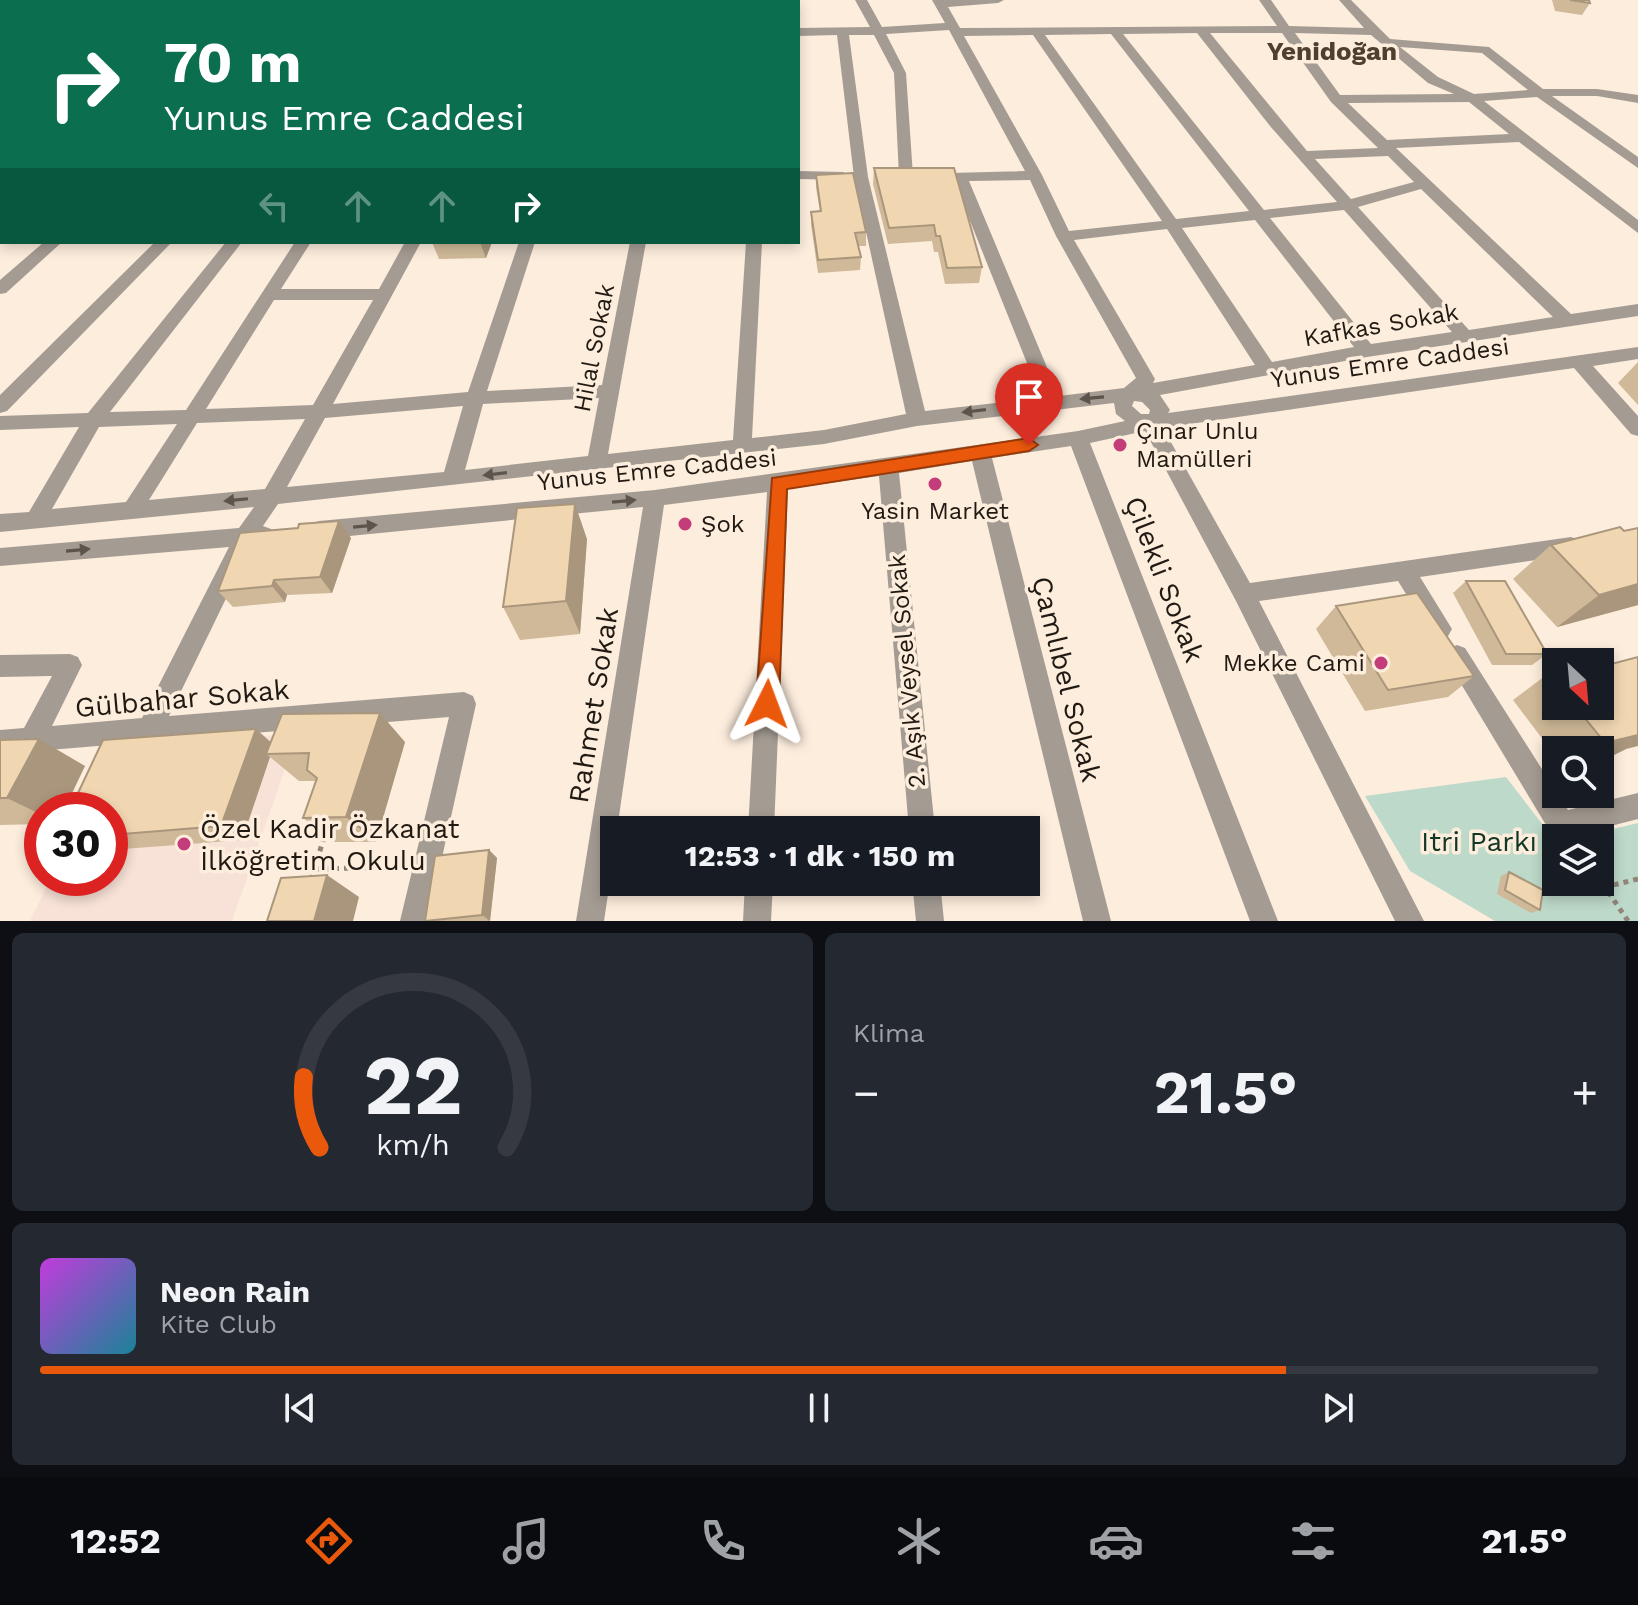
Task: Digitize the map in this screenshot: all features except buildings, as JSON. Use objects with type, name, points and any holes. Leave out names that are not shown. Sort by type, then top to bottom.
[{"type":"street","points":[[861,0],[900,73],[898,176],[917,419]]},
{"type":"street","points":[[939,2],[998,0]]},
{"type":"street","points":[[1265,0],[1336,99],[1569,322]]},
{"type":"street","points":[[1345,0],[1374,32],[1433,80],[1472,98],[1638,228]]},
{"type":"street","points":[[939,2],[1035,175],[1064,236],[1146,379],[1123,400],[1126,414],[1137,421],[1150,423],[1244,594],[1410,921]]},
{"type":"street","points":[[1113,29],[1367,351]]},
{"type":"street","points":[[1200,29],[1303,155],[1464,335]]},
{"type":"street","points":[[800,32],[1285,29],[1374,32]]},
{"type":"street","points":[[843,31],[898,176]]},
{"type":"street","points":[[1037,32],[1173,226],[1267,369]]},
{"type":"street","points":[[1386,42],[1485,50],[1638,164]]},
{"type":"street","points":[[1336,99],[1472,98],[1542,93],[1617,94],[1638,99]]},
{"type":"street","points":[[1303,155],[1525,137]]},
{"type":"street","points":[[800,175],[1035,175]]},
{"type":"street","points":[[960,177],[1052,402]]},
{"type":"street","points":[[1064,236],[1347,205],[1427,183]]},
{"type":"street","points":[[0,289],[52,244]]},
{"type":"street","points":[[0,406],[162,244]]},
{"type":"street","points":[[35,520],[94,419],[232,244]]},
{"type":"street","points":[[132,510],[302,244]]},
{"type":"street","points":[[149,731],[245,537],[272,496],[412,244]]},
{"type":"street","points":[[452,479],[475,398],[526,244]]},
{"type":"street","name":"Hilal Sokak","points":[[597,462],[638,244]]},
{"type":"street","points":[[742,446],[754,244]]},
{"type":"street","points":[[269,295],[384,294]]},
{"type":"street","name":"Kafkas Sokak","points":[[0,523],[452,479],[824,437],[917,419],[1132,394],[1367,351],[1638,310]]},
{"type":"street","name":"Yunus Emre Caddesi","points":[[0,557],[245,537],[655,498],[778,483],[1078,438],[1150,423],[1638,353]]},
{"type":"street","points":[[1579,362],[1638,429]]},
{"type":"street","points":[[0,423],[319,412],[475,398],[610,391]]},
{"type":"street","name":"Çilekli Sokak","points":[[1078,438],[1264,921]]},
{"type":"street","name":"Çamlıbel Sokak","points":[[980,452],[1097,921]]},
{"type":"street","name":"2. Aşık Veysel Sokak","points":[[888,465],[921,816]]},
{"type":"street","points":[[762,816],[778,483]]},
{"type":"street","name":"Rahmet Sokak","points":[[590,921],[655,498]]},
{"type":"street","points":[[1244,594],[1591,543]]},
{"type":"street","points":[[1404,571],[1562,825],[1638,806]]},
{"type":"street","points":[[0,666],[70,665],[31,741]]},
{"type":"street","name":"Gülbahar Sokak","points":[[0,742],[464,704],[427,866]]},
{"type":"street","points":[[414,921],[427,866]]},
{"type":"street","points":[[757,921],[758,896]]},
{"type":"street","points":[[927,896],[930,921]]},
{"type":"path","points":[[311,882],[329,821]]},
{"type":"path","points":[[314,869],[427,866]]},
{"type":"path","points":[[1614,885],[1638,879]]},
{"type":"path","points":[[1611,896],[1628,921]]},
{"type":"shaded area","name":"Özel Kadir Özkanat İlköğretim Okulu","points":[[297,734],[232,921],[30,921],[42,896],[128,896],[128,792],[111,792],[112,746]]},
{"type":"green space","name":"Itri Parkı","points":[[1506,777],[1542,824],[1542,896],[1614,896],[1614,829],[1638,823],[1638,921],[1495,921],[1410,871],[1365,796]]},
{"type":"place","name":"Çınar Unlu Mamülleri","points":[[1120,445]]},
{"type":"place","name":"Yasin Market","points":[[935,484]]},
{"type":"place","name":"Şok","points":[[685,524]]},
{"type":"place","name":"Mekke Cami","points":[[1381,663]]},
{"type":"place","name":"Özel Kadir Özkanat İlköğretim Okulu","points":[[184,844]]},
{"type":"district","name":"Yenidoğan","points":[[1332,51]]},
{"type":"route","points":[[767,704],[778,483],[1029,445]]}]
